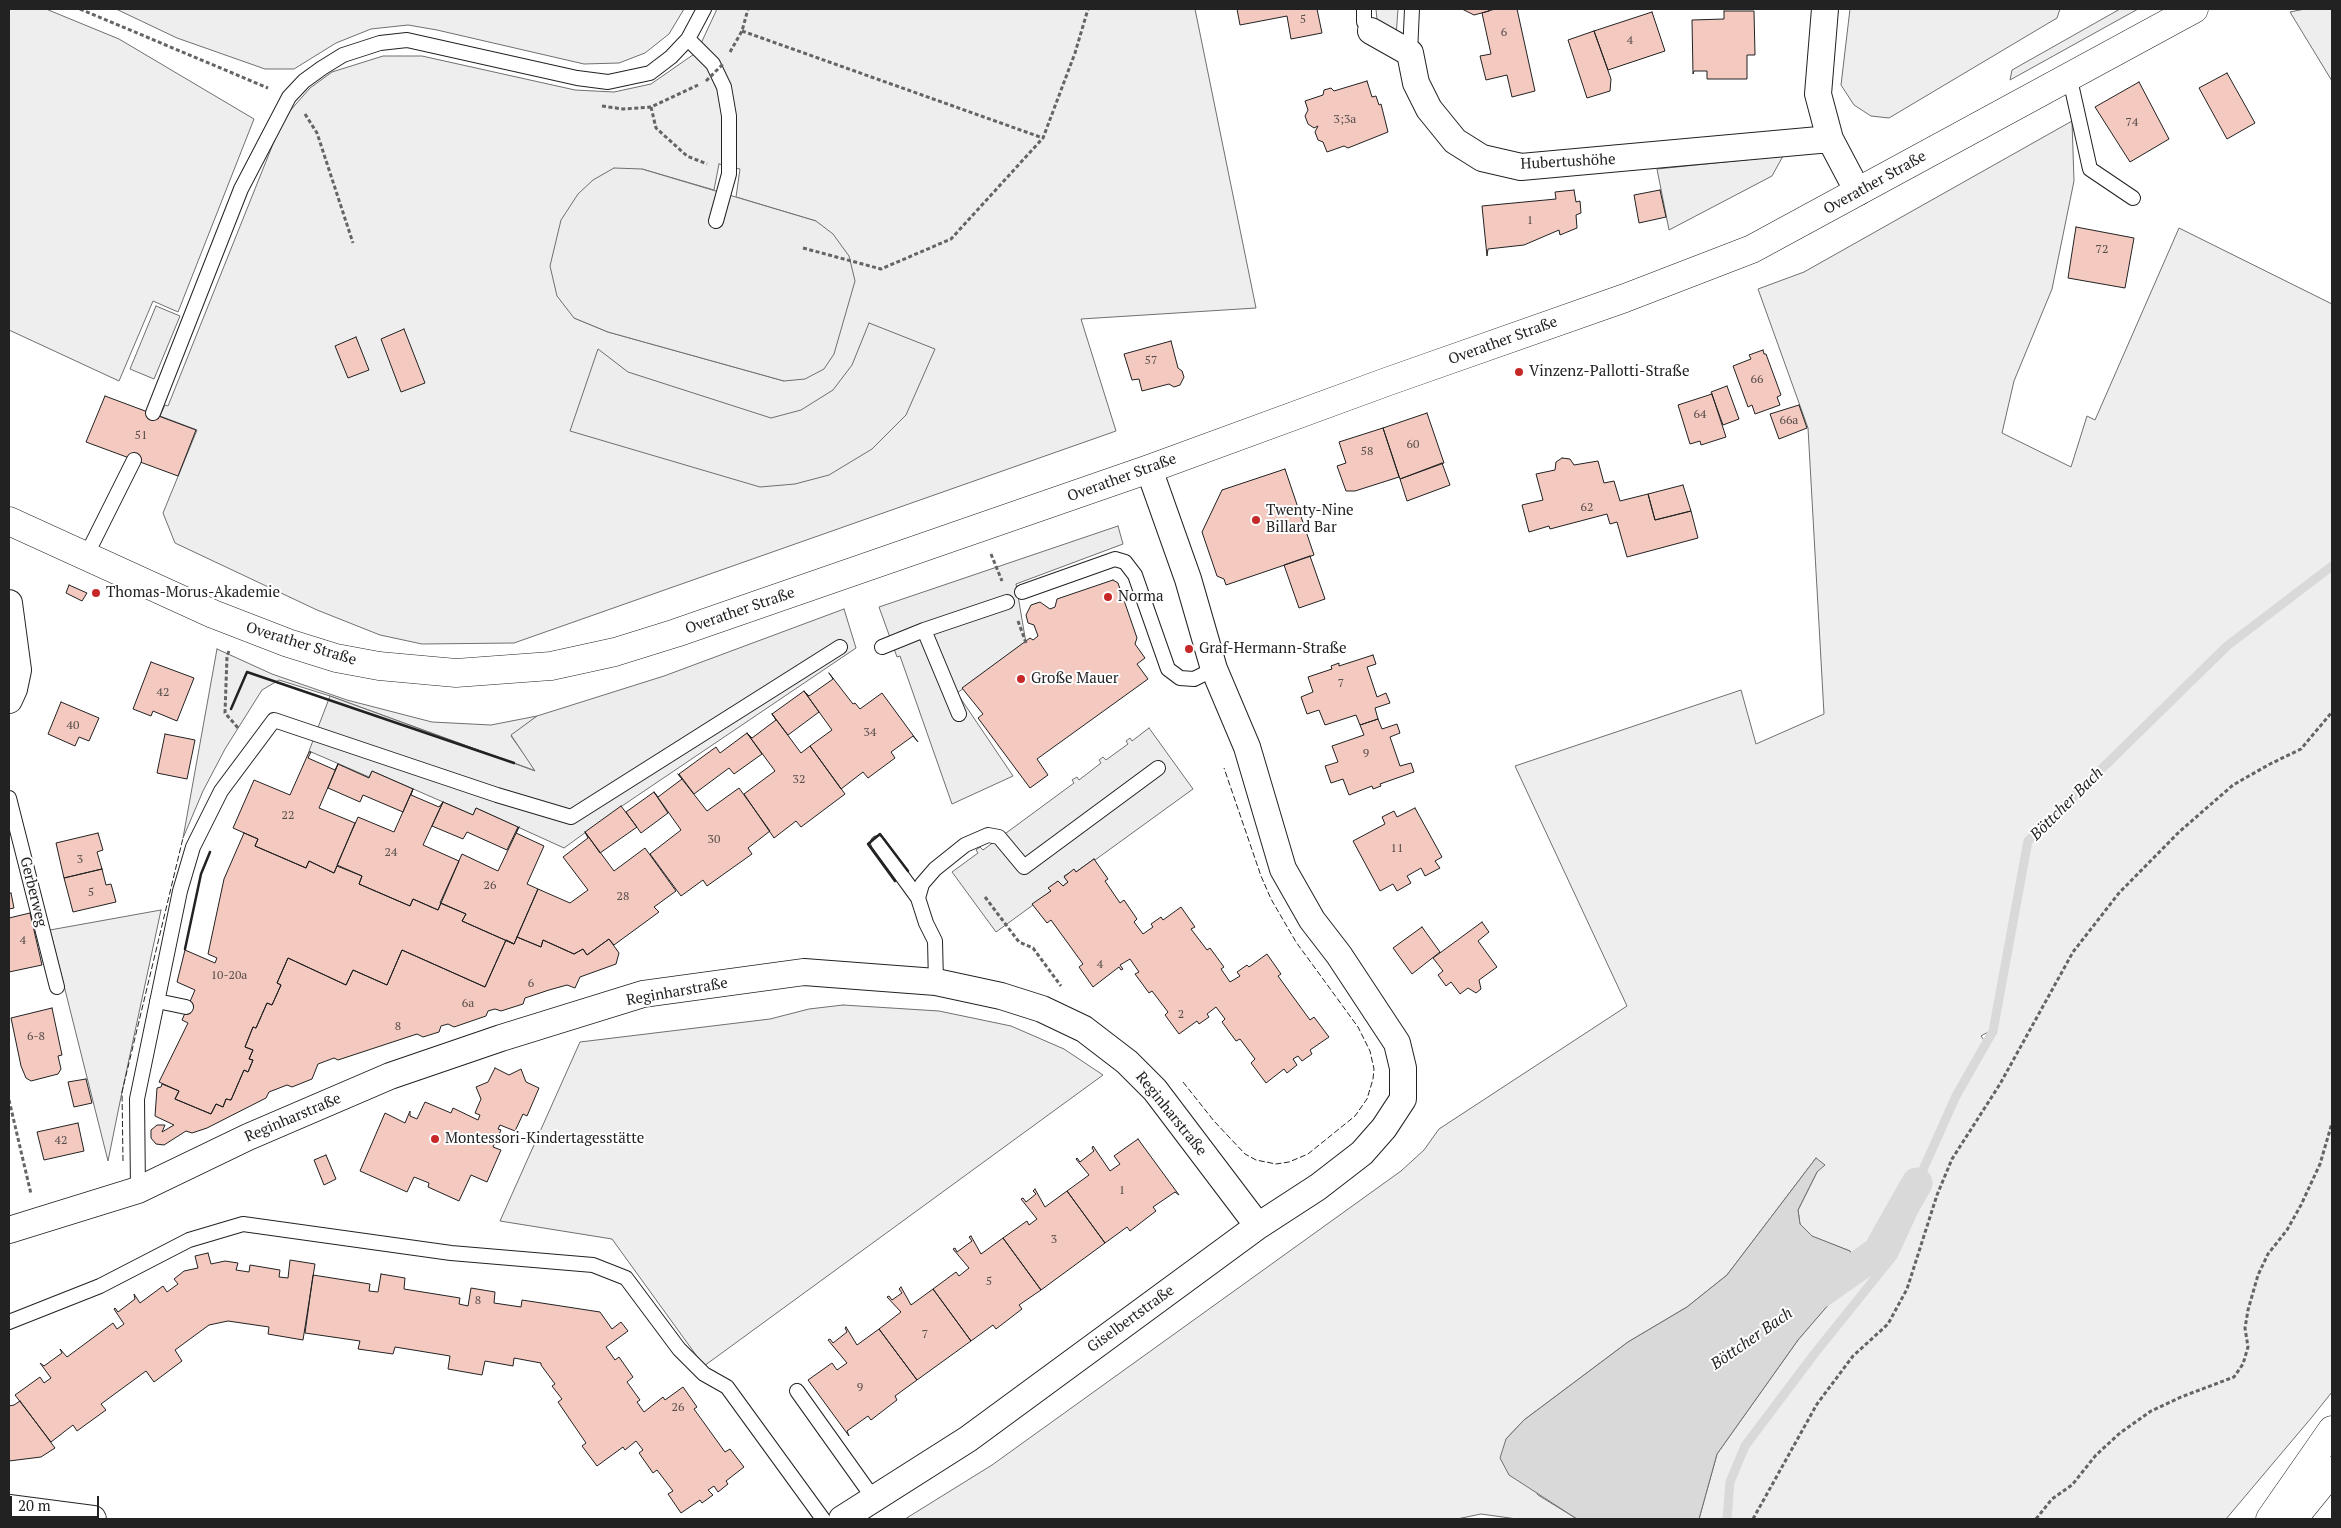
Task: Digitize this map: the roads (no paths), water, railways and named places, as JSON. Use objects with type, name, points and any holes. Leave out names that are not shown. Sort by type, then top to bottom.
[{"type":"main road","name":"Overather Straße","points":[[10,526],[86,556],[227,620],[288,643],[336,658],[379,666],[456,673],[551,666],[615,652],[668,636],[1149,469],[1694,272],[1752,248],[2194,9]]},
{"type":"main road","points":[[2270,1519],[2332,1430]]},
{"type":"main road","points":[[2293,1519],[2332,1471]]},
{"type":"street","points":[[1825,9],[1818,94],[1830,138],[1858,192]]},
{"type":"street","points":[[1368,20],[1410,53]]},
{"type":"street","name":"Hubertushöhe","points":[[1410,53],[1416,83],[1429,109],[1455,141],[1482,158],[1521,168],[1830,138]]},
{"type":"street","points":[[1149,469],[1188,579],[1214,669]]},
{"type":"street","points":[[9,603],[18,670],[14,689],[9,700]]},
{"type":"street","name":"Giselbertstraße","points":[[842,1519],[968,1439],[1258,1226],[1318,1188],[1362,1153],[1384,1128],[1403,1099],[1403,1068],[1397,1044],[1339,955],[1312,920],[1283,869],[1247,747],[1214,669]]},
{"type":"street","name":"Reginharstraße","points":[[9,1230],[38,1223],[138,1190],[248,1137],[390,1076],[501,1038],[643,994],[804,972],[936,982],[1001,996],[1042,1009],[1084,1029],[1127,1062],[1155,1090],[1258,1226]]},
{"type":"street","points":[[20,1513],[93,1519]]},
{"type":"lane","points":[[153,413],[241,189],[289,96],[304,81],[344,55],[380,43],[406,40],[577,78],[608,82],[650,73],[671,57],[688,39],[704,9]]},
{"type":"lane","points":[[1410,53],[1412,9]]},
{"type":"lane","points":[[688,39],[713,64],[724,88],[729,116],[729,174],[716,221]]},
{"type":"lane","points":[[2069,75],[2090,169],[2133,198]]},
{"type":"lane","points":[[86,556],[134,460]]},
{"type":"lane","points":[[1022,592],[1115,559],[1125,562],[1135,575],[1168,668],[1180,678],[1194,679],[1214,669]]},
{"type":"lane","points":[[882,647],[924,630],[1007,602]]},
{"type":"lane","points":[[924,630],[959,714]]},
{"type":"lane","points":[[138,1190],[137,1099],[180,891],[194,847],[221,791],[274,720],[497,795],[571,817],[840,647]]},
{"type":"lane","points":[[918,898],[922,884],[935,869],[965,845],[988,835],[998,837],[1024,867],[1158,768]]},
{"type":"lane","name":"Gerberweg","points":[[9,798],[57,987]]},
{"type":"lane","points":[[878,843],[918,898],[926,923],[935,941],[936,982]]},
{"type":"lane","points":[[157,1001],[186,1007]]},
{"type":"lane","points":[[9,1322],[100,1286],[189,1240],[243,1224],[451,1253],[593,1265],[626,1278],[679,1349],[704,1374],[728,1387],[823,1519]]},
{"type":"lane","points":[[797,1391],[874,1499]]},
{"type":"water","points":[[1816,1158],[1825,1165],[1817,1172],[1798,1210],[1800,1224],[1812,1236],[1850,1251],[1857,1267],[1855,1274],[1798,1340],[1717,1454],[1699,1519],[1577,1519],[1509,1475],[1500,1458],[1506,1439],[1524,1420],[1628,1342],[1687,1307],[1727,1275]]},
{"type":"waterway","name":"Böttcher Bach","points":[[1727,1519],[1730,1482],[1745,1446],[1815,1353],[1893,1256],[1911,1217],[1917,1183],[1956,1096],[1993,1031],[2028,841],[2227,646],[2332,566]]},
{"type":"waterway","name":"Böttcher Bach","points":[[1821,1292],[1878,1252],[1917,1183]]},
{"type":"place","name":"Vinzenz-Pallotti-Straße","points":[[1519,372]]},
{"type":"place","name":"Twenty-Nine Billard Bar","points":[[1256,520]]},
{"type":"place","name":"Thomas-Morus-Akademie","points":[[96,593]]},
{"type":"place","name":"Norma","points":[[1108,597]]},
{"type":"place","name":"Graf-Hermann-Straße","points":[[1189,649]]},
{"type":"place","name":"Große Mauer","points":[[1021,679]]},
{"type":"place","name":"Montessori-Kindertagesstätte","points":[[435,1139]]}]
